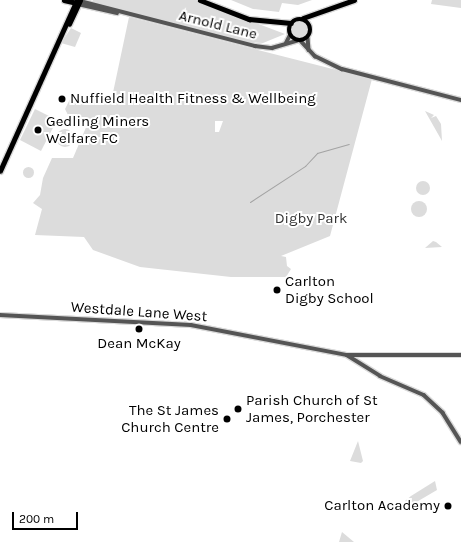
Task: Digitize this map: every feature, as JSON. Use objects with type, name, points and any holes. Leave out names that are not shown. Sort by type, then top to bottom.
[{"type":"main road","points":[[64,0],[77,1]]},
{"type":"main road","points":[[200,0],[249,19],[277,24],[291,23],[301,18],[318,14],[354,0]]},
{"type":"main road","points":[[63,32],[75,11],[77,1]]},
{"type":"main road","points":[[0,171],[77,1]]},
{"type":"main road","points":[[277,24],[299,41],[308,38],[310,24],[318,14]]},
{"type":"main road","points":[[301,18],[310,24]]},
{"type":"main road","points":[[290,34],[291,23]]},
{"type":"street","name":"Arnold Lane","points":[[77,1],[90,7],[122,13]]},
{"type":"street","name":"Arnold Lane","points":[[77,1],[248,45],[272,48],[299,41]]},
{"type":"street","points":[[75,11],[90,7]]},
{"type":"street","points":[[285,44],[290,34]]},
{"type":"street","points":[[308,38],[309,51]]},
{"type":"street","points":[[299,41],[309,51],[342,69],[461,100]]},
{"type":"street","name":"Westdale Lane West","points":[[0,315],[191,326],[347,355]]},
{"type":"street","points":[[347,355],[461,355]]},
{"type":"street","points":[[347,355],[361,365],[424,395],[443,413],[461,442]]},
{"type":"street","points":[[359,355],[361,365]]},
{"type":"green space","points":[[93,0],[196,0],[285,34],[263,43],[241,42],[91,3]]},
{"type":"green space","points":[[231,0],[312,0],[298,5],[282,3],[279,12],[253,9]]},
{"type":"green space","points":[[432,0],[461,0],[461,8],[431,4]]},
{"type":"green space","name":"Digby Park","points":[[129,17],[372,79],[330,236],[281,256],[286,257],[287,266],[291,269],[286,277],[231,277],[140,267],[93,250],[84,237],[35,235],[42,209],[33,203],[40,195],[43,178],[52,158],[73,158],[87,125],[68,115],[65,109],[72,95],[111,102]],"holes":[[[215,121],[223,121],[219,132],[215,132]]]},
{"type":"green space","points":[[300,20],[307,23],[310,30],[307,37],[300,40],[293,37],[290,30],[293,23]]},
{"type":"green space","points":[[71,28],[81,33],[75,47],[61,43]]},
{"type":"green space","name":"Gedling Miners Welfare FC","points":[[35,109],[57,120],[41,151],[20,140]]},
{"type":"green space","points":[[425,111],[434,115],[431,118],[436,116],[441,124],[442,141]]},
{"type":"green space","points":[[65,129],[69,130],[73,134],[73,142],[69,146],[65,147],[61,146],[57,142],[56,138],[57,134],[61,130]]},
{"type":"green space","points":[[26,167],[30,167],[32,168],[32,176],[26,177],[23,174],[23,170]]},
{"type":"green space","points":[[420,181],[426,181],[430,185],[430,191],[426,195],[420,195],[416,191],[416,185]]},
{"type":"green space","points":[[419,201],[425,203],[427,209],[425,215],[419,217],[413,215],[411,209],[413,203]]},
{"type":"green space","points":[[433,241],[436,242],[442,247],[425,248]]},
{"type":"green space","points":[[358,441],[363,461],[361,463],[350,461]]},
{"type":"green space","points":[[435,481],[437,490],[408,507],[405,501]]},
{"type":"green space","points":[[342,532],[354,542],[339,542]]},
{"type":"waterway","points":[[250,202],[305,166],[317,153],[349,144]]},
{"type":"place","name":"Nuffield Health Fitness & Wellbeing","points":[[62,99]]},
{"type":"place","name":"Gedling Miners Welfare FC","points":[[38,130]]},
{"type":"place","name":"Carlton Digby School","points":[[277,290]]},
{"type":"place","name":"Dean McKay","points":[[139,329]]},
{"type":"place","name":"Parish Church of St James, Porchester","points":[[238,409]]},
{"type":"place","name":"The St James Church Centre","points":[[227,419]]},
{"type":"place","name":"Carlton Academy","points":[[448,506]]}]
